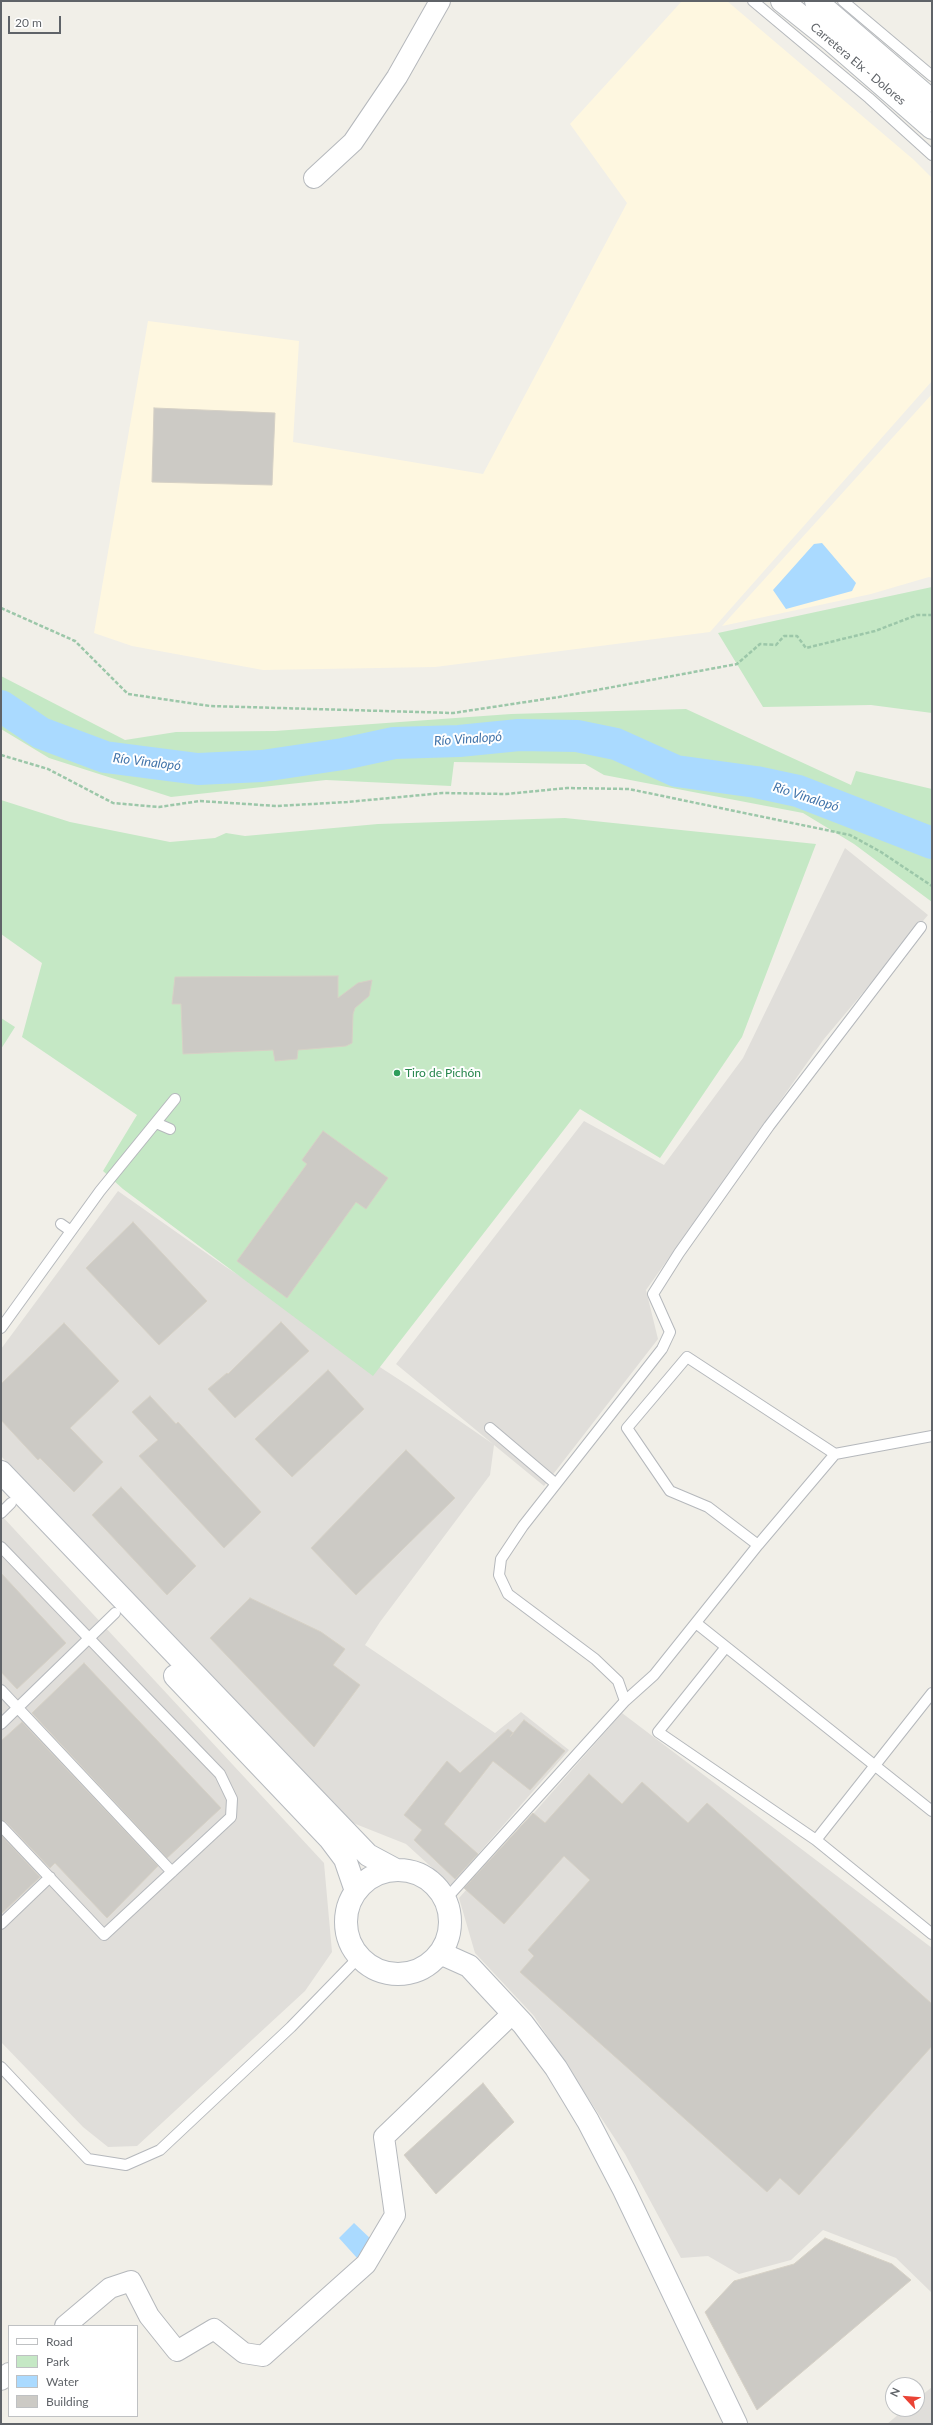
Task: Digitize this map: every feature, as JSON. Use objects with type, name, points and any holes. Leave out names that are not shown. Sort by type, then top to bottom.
[{"type":"main road","name":"Carretera Elx - Dolores","points":[[782,1],[832,41],[932,128]]},
{"type":"main road","name":"Carretera Elx - Dolores","points":[[816,1],[932,101]]},
{"type":"main road","points":[[1,1472],[368,1855],[396,1870],[413,1872],[425,1877],[439,1890],[445,1900],[450,1926],[440,1952],[421,1969],[406,1974],[387,1974],[372,1968],[359,1957],[348,1939],[346,1928],[346,1914],[356,1891],[374,1876],[396,1870]]},
{"type":"main road","points":[[4,1502],[115,1613],[330,1839],[345,1859],[356,1891]]},
{"type":"main road","points":[[440,1952],[469,1966],[513,2014],[556,2068],[588,2121],[624,2190],[736,2424]]},
{"type":"street","points":[[314,178],[353,142],[397,77],[440,1]]},
{"type":"street","points":[[66,2325],[110,2288],[131,2282],[149,2316],[177,2351],[214,2329],[244,2353],[263,2356],[366,2264],[395,2215],[384,2137],[513,2014]]},
{"type":"lane","points":[[753,1],[869,98],[932,155]]},
{"type":"lane","points":[[843,1],[932,76]]},
{"type":"lane","points":[[625,1701],[618,1681],[595,1659],[508,1594],[499,1575],[501,1559],[523,1526],[662,1349],[670,1332],[653,1294],[679,1253],[769,1126],[921,927]]},
{"type":"lane","points":[[1,1328],[100,1191],[176,1099]]},
{"type":"lane","points":[[156,1123],[170,1129]]},
{"type":"lane","points":[[61,1224],[71,1231]]},
{"type":"lane","points":[[1,1324],[14,1309]]},
{"type":"lane","points":[[758,1546],[708,1507],[670,1491],[627,1428],[687,1357],[835,1454]]},
{"type":"lane","points":[[490,1428],[556,1484]]},
{"type":"lane","points":[[445,1900],[625,1701],[654,1675],[758,1546],[835,1454],[932,1436]]},
{"type":"lane","points":[[1,1547],[220,1774],[232,1799],[230,1817],[104,1935],[1,1826]]},
{"type":"lane","points":[[1,1724],[115,1613]]},
{"type":"lane","points":[[696,1623],[932,1811]]},
{"type":"lane","points":[[726,1647],[658,1732],[816,1840],[932,1934]]},
{"type":"lane","points":[[1,1690],[172,1872]]},
{"type":"lane","points":[[816,1840],[932,1693]]},
{"type":"lane","points":[[1,1924],[50,1877]]},
{"type":"lane","points":[[1,2067],[88,2159],[126,2165],[160,2150],[291,2027],[359,1957]]},
{"type":"path","points":[[1,608],[75,641],[128,694],[210,706],[453,713],[567,696],[737,664],[760,644],[776,645],[784,636],[798,636],[806,648],[875,632],[917,615],[932,615]]},
{"type":"path","points":[[1,755],[48,769],[112,803],[159,807],[200,801],[277,806],[347,802],[443,793],[506,794],[567,788],[629,788],[730,808],[850,835],[881,852],[932,886]]},
{"type":"shaded area","points":[[682,1],[727,1],[914,160],[932,178],[932,381],[710,632],[435,667],[263,670],[132,646],[94,633],[148,321],[299,341],[293,442],[483,474],[627,203],[570,124]]},
{"type":"shaded area","points":[[932,394],[932,578],[929,577],[871,594],[722,626]]},
{"type":"shaded area","points":[[845,848],[928,915],[824,1039],[646,1290],[658,1339],[544,1486],[494,1445],[490,1475],[380,1622],[365,1645],[495,1733],[521,1712],[569,1750],[451,1885],[406,1844],[348,1821],[1,1456],[1,1349],[118,1191],[226,1267],[409,1386],[493,1444],[396,1364],[584,1121],[664,1165],[743,1058]]},
{"type":"shaded area","points":[[1,1515],[324,1863],[332,1952],[305,1991],[137,2146],[108,2147],[83,2127],[1,2042]]},
{"type":"shaded area","points":[[622,1713],[932,1948],[932,2293],[896,2258],[823,2230],[791,2260],[739,2274],[708,2256],[681,2258],[625,2154],[534,2016],[475,1953],[459,1898]]},
{"type":"shaded area","points":[[932,2387],[932,2424],[887,2424],[895,2417],[925,2417],[925,2393]]},
{"type":"green space","points":[[932,587],[932,713],[871,705],[763,707],[718,633]]},
{"type":"green space","points":[[1,676],[125,740],[176,732],[275,731],[511,714],[686,709],[851,785],[856,771],[932,789],[932,902],[854,844],[803,813],[604,775],[585,764],[454,762],[451,786],[326,780],[171,797],[49,758],[1,729]]},
{"type":"green space","name":"Tiro de Pichón","points":[[1,800],[70,822],[170,842],[215,838],[226,833],[245,836],[378,824],[565,818],[816,844],[742,1037],[660,1158],[580,1109],[373,1376],[123,1189],[103,1171],[137,1115],[22,1037],[42,963],[1,934]]},
{"type":"green space","points":[[1,1018],[15,1027],[1,1049]]},
{"type":"water","points":[[822,543],[856,583],[852,591],[786,609],[773,590],[814,544]]},
{"type":"water","points":[[354,2223],[374,2242],[357,2258],[339,2238]]},
{"type":"building","points":[[154,408],[275,413],[272,485],[152,482]]},
{"type":"building","points":[[338,976],[338,998],[358,983],[372,980],[369,996],[355,1008],[353,1014],[352,1043],[346,1046],[298,1050],[297,1059],[275,1061],[273,1050],[183,1054],[181,1004],[172,1004],[175,977]]},
{"type":"building","points":[[323,1131],[388,1178],[366,1209],[356,1202],[287,1298],[237,1261],[307,1164],[302,1160]]},
{"type":"building","points":[[133,1222],[207,1301],[159,1345],[86,1268]]},
{"type":"building","points":[[281,1322],[309,1351],[235,1418],[208,1389],[227,1373],[228,1374]]},
{"type":"building","points":[[64,1323],[119,1381],[70,1428],[103,1462],[74,1492],[40,1458],[38,1460],[1,1420],[1,1384]]},
{"type":"building","points":[[328,1370],[364,1409],[292,1477],[255,1439]]},
{"type":"building","points":[[150,1396],[176,1424],[178,1422],[261,1512],[224,1548],[139,1456],[158,1440],[132,1412]]},
{"type":"building","points":[[406,1450],[455,1498],[356,1595],[311,1548]]},
{"type":"building","points":[[121,1487],[196,1566],[167,1595],[92,1515]]},
{"type":"building","points":[[1,1573],[66,1643],[17,1689],[1,1672]]},
{"type":"building","points":[[250,1598],[321,1632],[345,1649],[333,1665],[360,1685],[314,1747],[210,1638]]},
{"type":"building","points":[[84,1663],[221,1808],[167,1858],[32,1713]]},
{"type":"building","points":[[524,1720],[565,1751],[530,1790],[493,1761],[444,1824],[478,1854],[455,1879],[414,1840],[422,1830],[404,1815],[447,1761],[460,1773],[508,1729],[513,1733],[510,1737]]},
{"type":"building","points":[[22,1722],[158,1866],[107,1918],[55,1863],[50,1868],[6,1822],[1,1820],[1,1741]]},
{"type":"building","points":[[589,1774],[622,1804],[642,1782],[688,1823],[707,1803],[932,2004],[932,2046],[799,2195],[780,2178],[767,2192],[520,1972],[534,1956],[528,1950],[590,1880],[564,1856],[504,1924],[464,1888],[533,1813],[545,1823]]},
{"type":"building","points":[[1,1835],[40,1877],[1,1914]]},
{"type":"building","points":[[483,2083],[514,2122],[436,2194],[404,2155]]},
{"type":"building","points":[[825,2238],[892,2264],[911,2280],[757,2410],[705,2312],[734,2281],[794,2264]]},
{"type":"waterway","name":"Río Vinalopó","points":[[1,706],[41,733],[105,757],[198,769],[262,766],[343,754],[394,743],[459,741],[519,735],[577,736],[616,744],[676,771],[756,782],[798,791],[932,843]]},
{"type":"place","name":"Tiro de Pichón","points":[[397,1073]]}]
